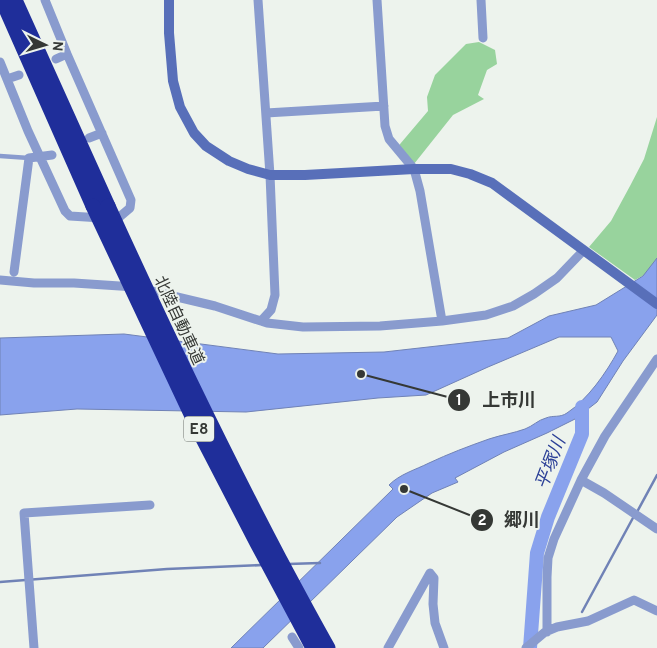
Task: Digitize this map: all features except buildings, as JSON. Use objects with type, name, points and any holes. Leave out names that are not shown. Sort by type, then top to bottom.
[{"type":"highway","name":"北陸自動車道","points":[[2,0],[100,206],[157,314],[212,428],[268,537],[328,648]]},
{"type":"highway","name":"北陸自動車道","points":[[15,0],[100,206],[199,431],[313,648]]},
{"type":"street","points":[[0,62],[28,131],[65,211],[70,216],[117,219],[130,208],[131,200],[45,0]]},
{"type":"street","points":[[169,0],[169,33],[173,81],[180,107],[194,133],[206,146],[229,161],[270,175],[451,168],[470,174],[492,183],[657,304]]},
{"type":"street","points":[[258,0],[270,175],[275,295],[271,310],[261,321]]},
{"type":"street","points":[[377,0],[385,126],[389,139],[414,169],[420,191],[442,321]]},
{"type":"street","points":[[481,0],[483,38]]},
{"type":"street","points":[[56,59],[67,54]]},
{"type":"street","points":[[7,79],[19,75]]},
{"type":"street","points":[[266,113],[384,106]]},
{"type":"street","points":[[89,138],[102,133]]},
{"type":"street","points":[[14,272],[29,158],[41,158],[52,155]]},
{"type":"street","points":[[0,280],[136,287],[216,306],[276,324],[313,327],[380,326],[486,315],[513,306],[557,278],[585,252]]},
{"type":"street","points":[[545,633],[548,558],[554,539],[581,480],[605,436],[657,359]]},
{"type":"street","points":[[581,480],[604,493],[657,529]]},
{"type":"street","points":[[34,648],[24,513],[150,505]]},
{"type":"street","points":[[388,648],[430,573],[434,578],[433,604],[435,623],[444,648]]},
{"type":"street","points":[[526,648],[545,633],[557,627],[588,620],[634,600],[657,611]]},
{"type":"street","points":[[292,637],[299,648]]},
{"type":"lane","points":[[0,156],[29,158]]},
{"type":"green space","points":[[479,42],[495,50],[497,64],[487,70],[478,95],[484,99],[453,115],[414,164],[395,150],[428,111],[427,97],[435,75],[466,44]]},
{"type":"green space","points":[[657,117],[657,259],[646,274],[635,280],[589,247],[611,221],[630,186],[644,159]]},
{"type":"water","points":[[657,258],[657,315],[623,361],[597,402],[575,419],[504,452],[455,478],[458,482],[432,493],[397,517],[263,648],[231,648],[393,489],[389,485],[393,481],[451,453],[489,439],[525,429],[543,419],[567,413],[589,393],[602,377],[618,351],[611,337],[559,337],[426,395],[378,398],[246,412],[77,409],[0,415],[0,338],[124,334],[278,354],[384,352],[508,338],[549,316],[596,305],[643,276]]},
{"type":"waterway","name":"平塚川","points":[[530,648],[537,553],[548,517],[582,434],[582,407]]},
{"type":"waterway","points":[[637,512],[657,475]]},
{"type":"waterway","points":[[582,612],[634,516]]},
{"type":"waterway","points":[[288,564],[320,563]]},
{"type":"waterway","points":[[0,582],[167,569],[263,565]]},
{"type":"place","name":"上市川","points":[[361,374]]},
{"type":"place","name":"郷川","points":[[404,489]]}]
